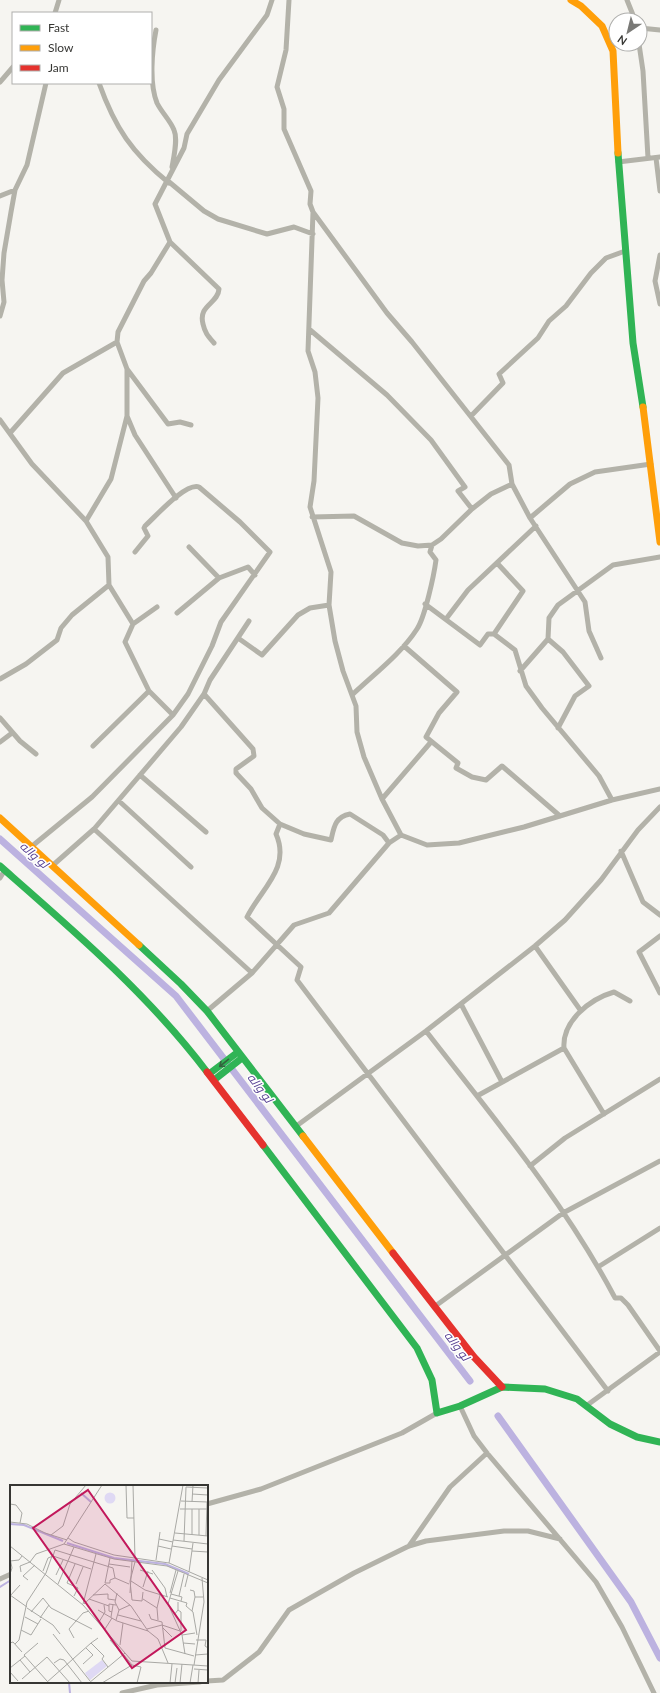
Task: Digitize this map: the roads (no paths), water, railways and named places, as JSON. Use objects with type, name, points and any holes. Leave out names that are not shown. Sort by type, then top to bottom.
[{"type":"street","points":[[55,12],[59,0]]},
{"type":"street","points":[[214,343],[206,334],[201,317],[204,310],[220,291],[170,242],[155,204],[168,180],[193,124],[219,80],[268,15],[272,0]]},
{"type":"street","points":[[289,0],[286,50],[278,87],[284,109],[284,129],[311,191],[310,204],[313,212],[387,313],[412,342],[509,465],[512,484],[530,518],[585,602],[589,631],[601,658]]},
{"type":"street","points":[[571,0],[581,6],[602,26],[613,51],[618,162],[633,343],[651,464],[660,542]]},
{"type":"street","points":[[627,0],[632,12]]},
{"type":"street","points":[[648,29],[660,30]]},
{"type":"street","points":[[99,84],[114,120],[128,142],[146,165],[170,184],[175,151],[175,131],[157,103],[152,53],[156,30]]},
{"type":"street","points":[[641,52],[648,158]]},
{"type":"street","points":[[0,82],[12,68]]},
{"type":"street","points":[[0,316],[4,302],[2,280],[4,253],[15,190],[27,165],[46,84]]},
{"type":"street","points":[[618,162],[658,157],[660,191]]},
{"type":"street","points":[[168,180],[204,211],[218,218],[267,234],[294,227],[313,234]]},
{"type":"street","points":[[0,196],[15,190]]},
{"type":"street","points":[[313,212],[308,351],[315,372],[318,398],[314,481],[310,507],[331,572],[329,605],[343,671],[356,706],[359,738],[364,757],[382,799],[401,835],[427,845],[459,843],[560,816],[612,800],[660,789]]},
{"type":"street","points":[[170,242],[151,273],[144,281],[118,332],[117,342],[127,369],[168,424],[180,422],[191,425]]},
{"type":"street","points":[[471,416],[504,383],[499,374],[538,338],[548,321],[566,306],[591,273],[606,258],[625,251]]},
{"type":"street","points":[[660,255],[655,281],[660,304]]},
{"type":"street","points":[[309,329],[387,395],[431,440],[465,487],[458,491],[472,509]]},
{"type":"street","points":[[10,433],[63,373],[117,342]]},
{"type":"street","points":[[86,521],[110,479],[127,416],[127,369]]},
{"type":"street","points":[[127,416],[135,435],[176,498]]},
{"type":"street","points":[[0,420],[32,464],[86,521],[108,557],[109,585],[133,624]]},
{"type":"street","points":[[530,518],[570,484],[595,472],[651,464]]},
{"type":"street","points":[[312,517],[354,516],[402,543],[431,548],[472,509],[491,494],[512,484]]},
{"type":"street","points":[[31,847],[92,797],[173,715],[188,694],[212,646],[221,622],[270,552],[240,522],[197,486],[185,490],[145,526],[144,528],[148,536],[135,552]]},
{"type":"street","points":[[446,619],[468,590],[536,526]]},
{"type":"street","points":[[189,547],[219,578]]},
{"type":"street","points":[[352,695],[404,646],[418,627],[436,560],[431,548]]},
{"type":"street","points":[[520,670],[548,639],[550,618],[558,605],[613,565],[660,557]]},
{"type":"street","points":[[494,634],[523,592],[497,563]]},
{"type":"street","points":[[177,613],[219,578],[248,567],[255,575]]},
{"type":"street","points":[[0,679],[26,664],[57,640],[61,628],[72,615],[109,585]]},
{"type":"street","points":[[425,604],[480,645],[488,634],[494,634],[515,650],[526,686],[558,728],[599,776],[612,800]]},
{"type":"street","points":[[238,638],[262,655],[298,615],[310,608],[329,605]]},
{"type":"street","points":[[157,607],[133,624],[125,642],[149,691],[173,715]]},
{"type":"street","points":[[52,866],[94,829],[181,726],[204,694],[210,680],[249,621]]},
{"type":"street","points":[[548,639],[563,652],[589,686],[576,696],[558,728]]},
{"type":"street","points":[[404,646],[457,692],[439,713],[426,737],[458,764],[456,768],[472,777],[486,780],[502,766],[560,816]]},
{"type":"street","points":[[93,746],[149,691]]},
{"type":"street","points":[[204,694],[253,749],[254,756],[236,769],[236,773],[251,790],[262,808],[280,824],[304,834],[331,840],[334,824],[341,816],[350,814],[383,835],[389,843]]},
{"type":"street","points":[[0,718],[12,733],[36,754]]},
{"type":"street","points":[[0,742],[12,733]]},
{"type":"street","points":[[382,799],[431,742]]},
{"type":"street","points":[[140,775],[206,832]]},
{"type":"street","points":[[119,801],[191,867]]},
{"type":"street","points":[[295,1127],[368,1072],[426,1031],[535,946],[565,920],[601,880],[621,851],[660,807]]},
{"type":"street","points":[[0,818],[181,984],[207,1011],[434,1307],[474,1357],[502,1387]]},
{"type":"street","points":[[280,824],[276,834],[281,845],[278,865],[270,884],[255,901],[247,917],[301,967],[297,980],[608,1391]]},
{"type":"street","points":[[94,829],[252,973]]},
{"type":"street","points":[[207,1011],[252,973],[294,925],[329,913],[389,843],[401,835]]},
{"type":"street","points":[[621,851],[643,902],[660,915]]},
{"type":"street","points":[[0,878],[2,868]]},
{"type":"street","points":[[2,868],[120,974],[161,1015],[212,1077],[417,1348],[432,1380],[437,1413]]},
{"type":"street","points":[[660,936],[639,952],[660,993]]},
{"type":"street","points":[[535,946],[581,1011]]},
{"type":"street","points":[[604,1114],[564,1048],[563,1037],[567,1028],[581,1011],[608,994],[614,992],[630,1001]]},
{"type":"street","points":[[461,1004],[502,1082]]},
{"type":"street","points":[[426,1031],[530,1166],[598,1267],[615,1298],[621,1298],[628,1305],[660,1351],[586,1406]]},
{"type":"street","points":[[477,1096],[564,1048]]},
{"type":"street","points":[[212,1077],[240,1055]]},
{"type":"street","points":[[530,1166],[565,1138],[660,1079]]},
{"type":"street","points":[[434,1307],[563,1213],[660,1161]]},
{"type":"street","points":[[598,1267],[660,1228]]},
{"type":"street","points":[[208,1504],[261,1489],[402,1433],[437,1413],[460,1406],[502,1387],[545,1389],[577,1399],[610,1424],[637,1437],[660,1442]]},
{"type":"street","points":[[460,1406],[474,1436],[487,1453],[596,1582],[622,1627],[654,1693]]},
{"type":"street","points":[[409,1546],[450,1487],[487,1453]]},
{"type":"street","points":[[208,1682],[223,1680],[260,1652],[289,1610],[354,1573],[409,1546],[426,1541],[504,1531],[528,1531],[560,1539]]},
{"type":"street","points":[[0,1579],[10,1574]]},
{"type":"street","points":[[122,1693],[157,1685],[186,1683]]},
{"type":"waterway","name":"لو واله","points":[[0,839],[176,996],[470,1381]]},
{"type":"waterway","points":[[498,1416],[631,1602],[660,1658]]},
{"type":"waterway","points":[[0,1587],[10,1581]]},
{"type":"waterway","points":[[69,1683],[70,1693]]}]
